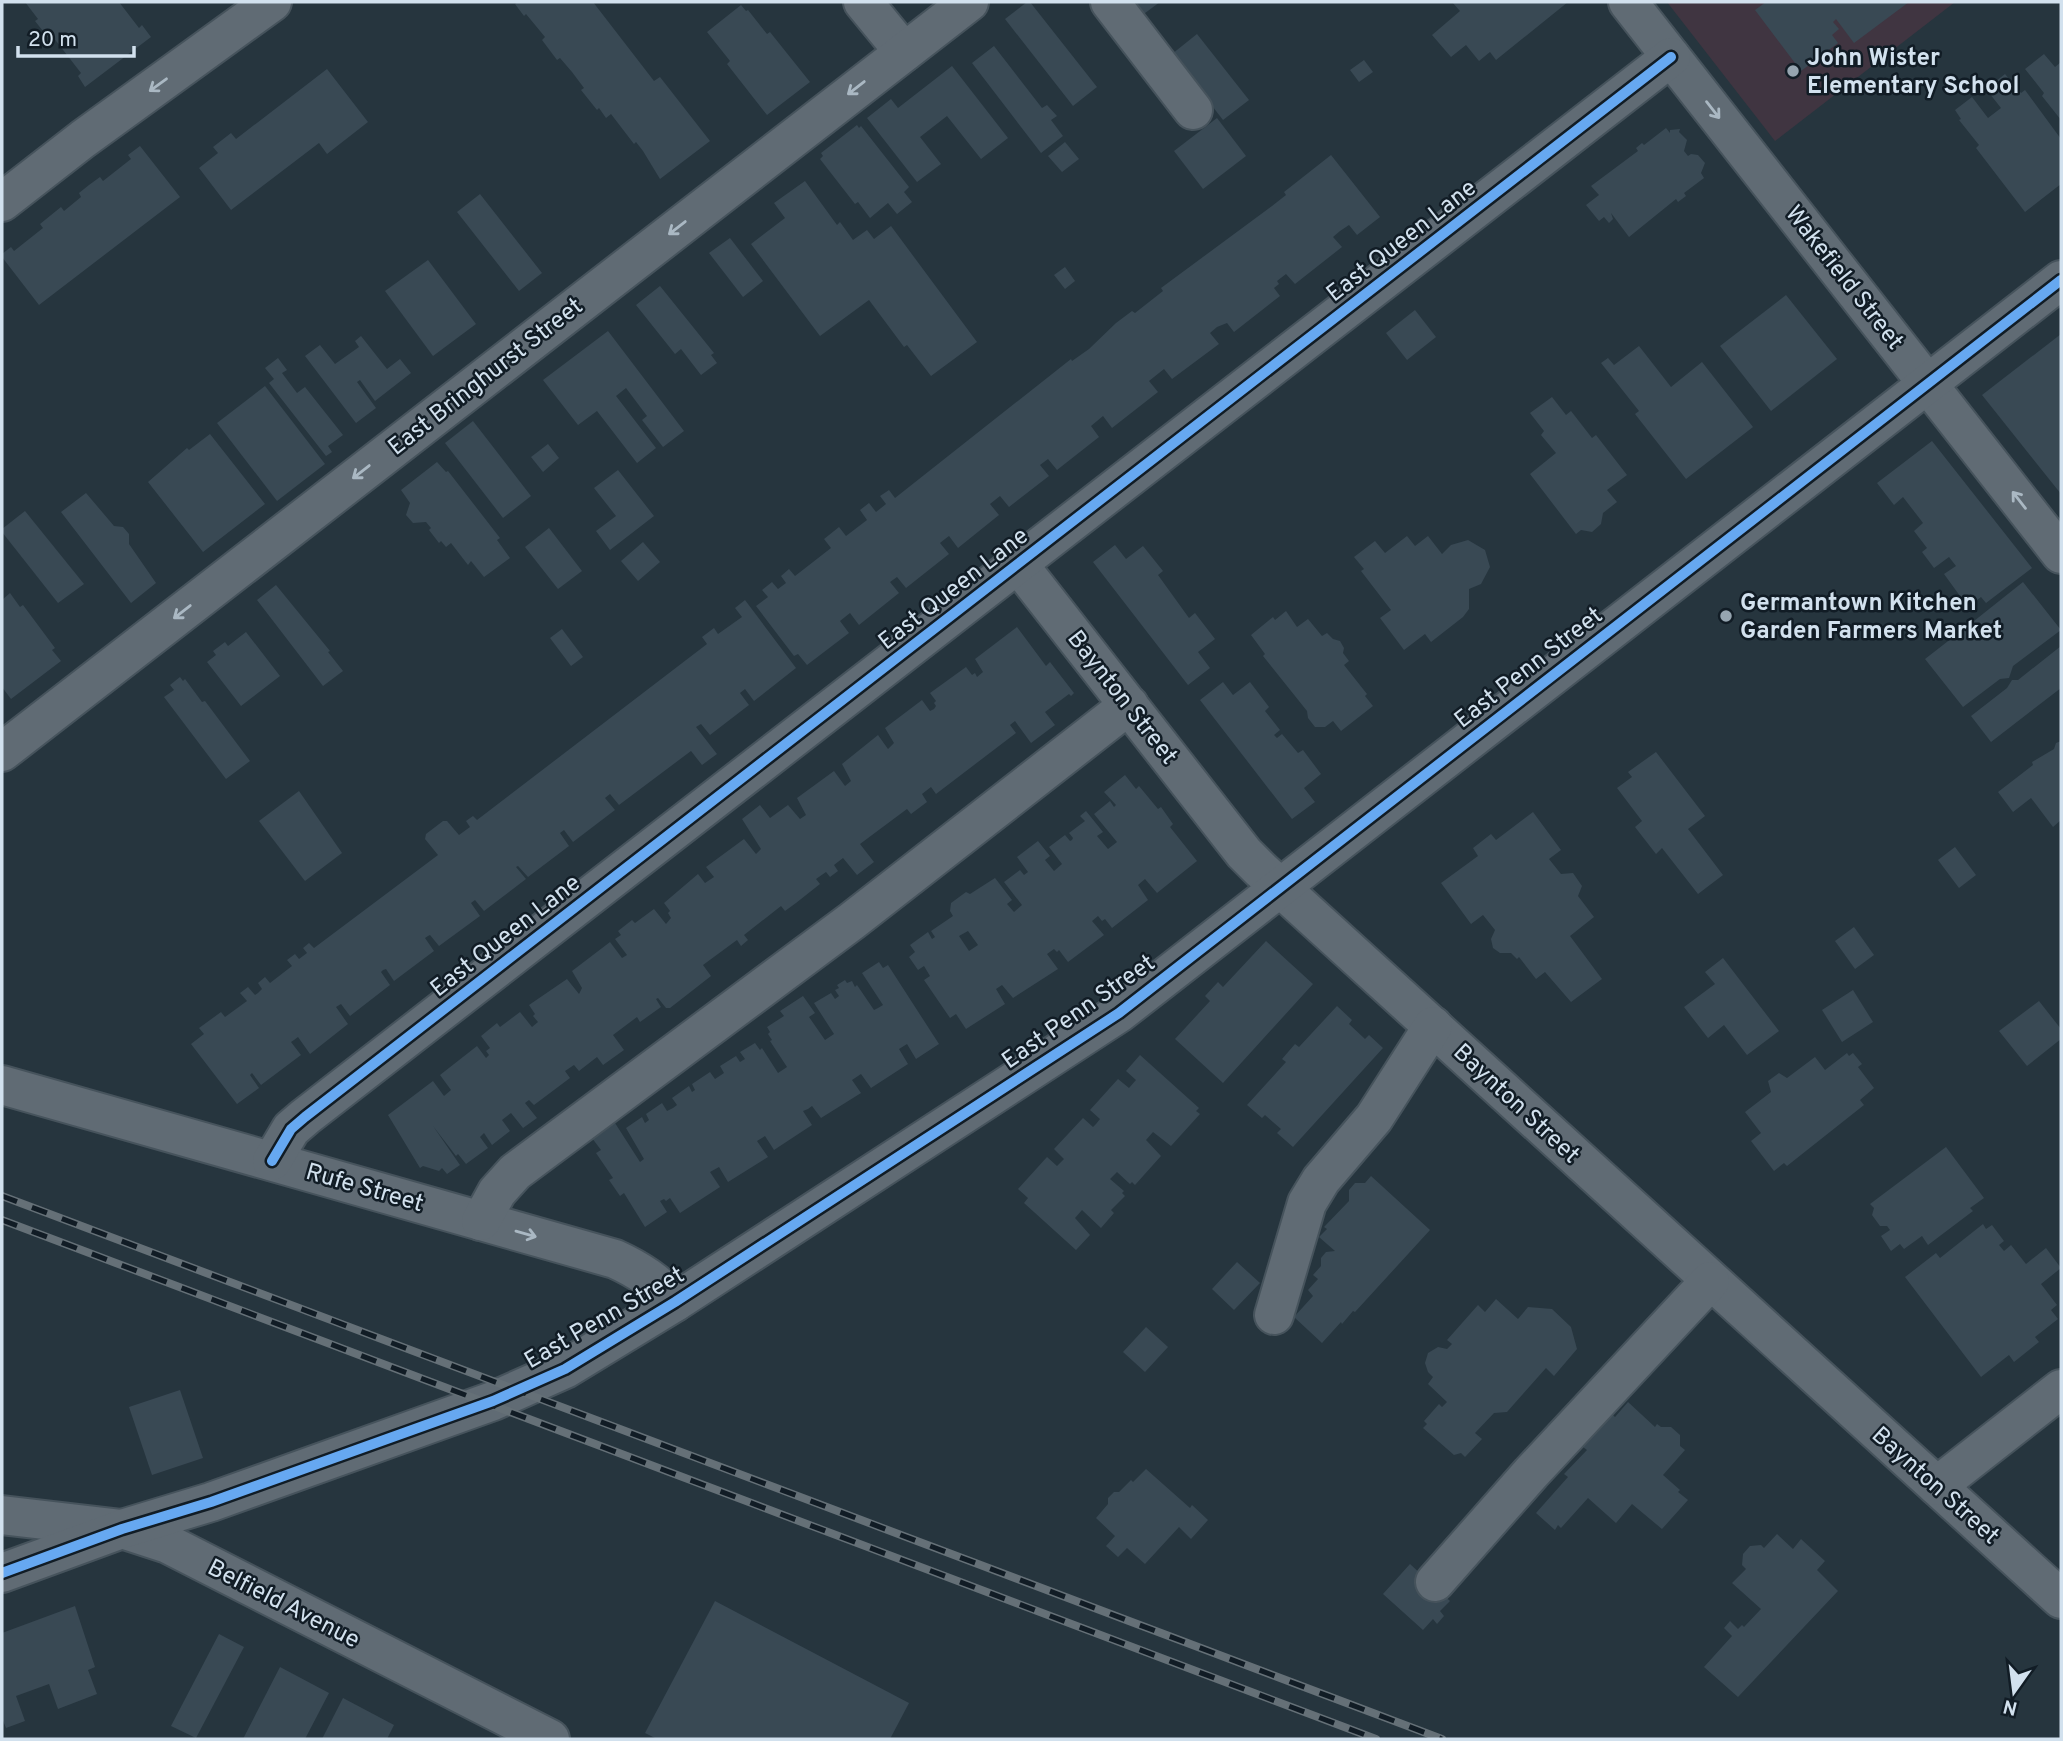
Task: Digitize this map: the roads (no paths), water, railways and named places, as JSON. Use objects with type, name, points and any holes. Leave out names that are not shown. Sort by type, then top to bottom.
[{"type":"street","points":[[2,202],[83,139],[272,2]]},
{"type":"street","points":[[863,2],[904,52]]},
{"type":"street","name":"East Bringhurst Street","points":[[2,752],[969,2]]},
{"type":"street","points":[[1110,2],[1193,110]]},
{"type":"street","name":"Wakefield Street","points":[[1628,2],[2061,554]]},
{"type":"street","name":"East Queen Lane","points":[[272,1161],[291,1129],[305,1117],[1671,57]]},
{"type":"street","name":"East Penn Street","points":[[2,1573],[493,1401],[565,1369],[675,1302],[1119,1013],[2061,280]]},
{"type":"street","name":"Baynton Street","points":[[1018,564],[1244,853],[1279,888],[2061,1599]]},
{"type":"street","points":[[481,1221],[497,1192],[514,1172],[852,921],[1129,705]]},
{"type":"street","points":[[1274,1315],[1307,1203],[1321,1180],[1374,1118],[1433,1026]]},
{"type":"street","name":"Rufe Street","points":[[2,1085],[615,1259],[639,1270],[659,1284],[675,1302]]},
{"type":"street","points":[[1435,1582],[1531,1473],[1710,1281]]},
{"type":"street","points":[[1937,1486],[2061,1389]]},
{"type":"street","name":"Belfield Avenue","points":[[2,1516],[122,1529],[167,1544],[550,1739]]},
{"type":"railway","points":[[2,1196],[1442,1739]]},
{"type":"railway","points":[[2,1220],[1376,1739]]},
{"type":"place","name":"John Wister Elementary School","points":[[1793,71]]},
{"type":"place","name":"Germantown Kitchen Garden Farmers Market","points":[[1726,616]]}]
